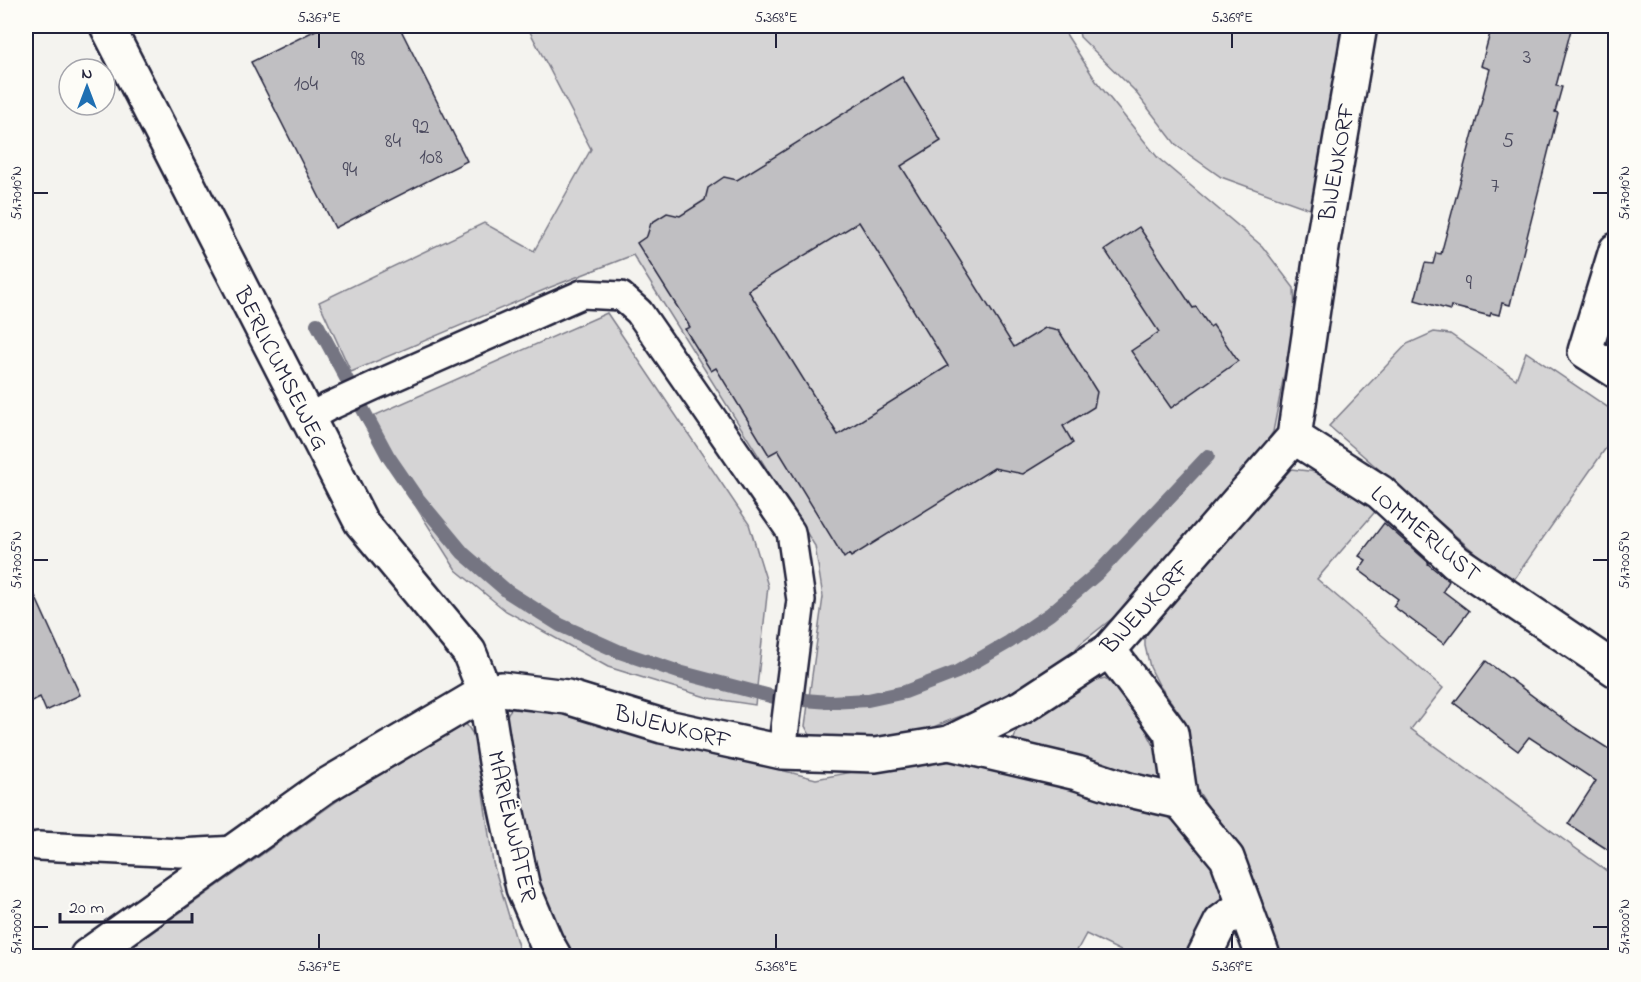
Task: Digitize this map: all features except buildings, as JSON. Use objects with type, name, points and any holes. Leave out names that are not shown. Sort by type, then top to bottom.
[{"type":"street","name":"BERLICUMSEWEG","points":[[108,26],[318,413],[361,522],[469,652],[485,692]]},
{"type":"street","name":"BIJENKORF","points":[[485,692],[501,689],[567,697],[662,726],[784,739],[875,755],[949,743],[1022,707],[1109,650],[1294,437],[1323,241],[1360,26]]},
{"type":"street","points":[[1616,250],[1585,351],[1616,371]]},
{"type":"street","name":"LOMMERLUST","points":[[1294,437],[1380,492],[1456,562],[1616,670]]},
{"type":"street","points":[[1109,650],[1171,733],[1181,802],[1227,858],[1263,957]]},
{"type":"street","points":[[87,957],[322,788],[485,692]]},
{"type":"street","name":"MARIËNWATER","points":[[485,692],[496,762],[523,888],[546,952]]},
{"type":"street","points":[[949,743],[1077,773],[1130,790],[1181,802]]},
{"type":"street","points":[[1204,957],[1221,922],[1244,904]]},
{"type":"lane","points":[[318,413],[582,294],[621,296],[639,312],[791,532],[801,600],[784,739]]},
{"type":"lane","points":[[38,846],[181,853],[236,850]]},
{"type":"shaded area","points":[[527,26],[1061,26],[1096,81],[1158,158],[1262,246],[1294,288],[1295,318],[1273,432],[1249,470],[1133,602],[1080,644],[1068,658],[998,701],[921,732],[836,746],[815,744],[805,726],[823,597],[815,546],[633,255],[551,287],[351,372],[319,302],[484,223],[534,251],[591,149]]},
{"type":"shaded area","points":[[1078,26],[1347,26],[1312,210],[1221,177],[1177,146],[1134,90],[1080,37]]},
{"type":"shaded area","points":[[607,313],[749,524],[768,586],[755,705],[709,698],[608,667],[506,611],[456,570],[362,421]]},
{"type":"shaded area","points":[[1434,332],[1450,334],[1516,379],[1526,352],[1616,413],[1615,435],[1513,581],[1495,570],[1329,426],[1407,344]]},
{"type":"shaded area","points":[[1291,469],[1326,473],[1380,506],[1317,579],[1443,688],[1411,729],[1615,877],[1615,956],[1276,956],[1239,850],[1182,766],[1180,714],[1159,685],[1150,667],[1145,646],[1145,631]]},
{"type":"shaded area","points":[[1105,678],[1132,703],[1166,769],[1163,782],[1019,746],[1014,739],[1017,729],[1093,681]]},
{"type":"shaded area","points":[[512,708],[568,713],[635,733],[816,779],[894,764],[951,761],[987,765],[1145,807],[1164,815],[1186,828],[1210,858],[1225,894],[1186,956],[1131,956],[1086,934],[1074,956],[570,956],[547,908],[522,833],[506,719]]},
{"type":"shaded area","points":[[464,721],[475,737],[493,863],[521,956],[119,956],[368,779]]},
{"type":"waterway","points":[[317,324],[388,456],[414,494],[463,553],[508,592],[560,625],[620,652],[679,672],[778,698],[830,702],[868,700],[905,692],[957,672],[1009,642],[1050,614],[1099,572],[1208,456]]}]
